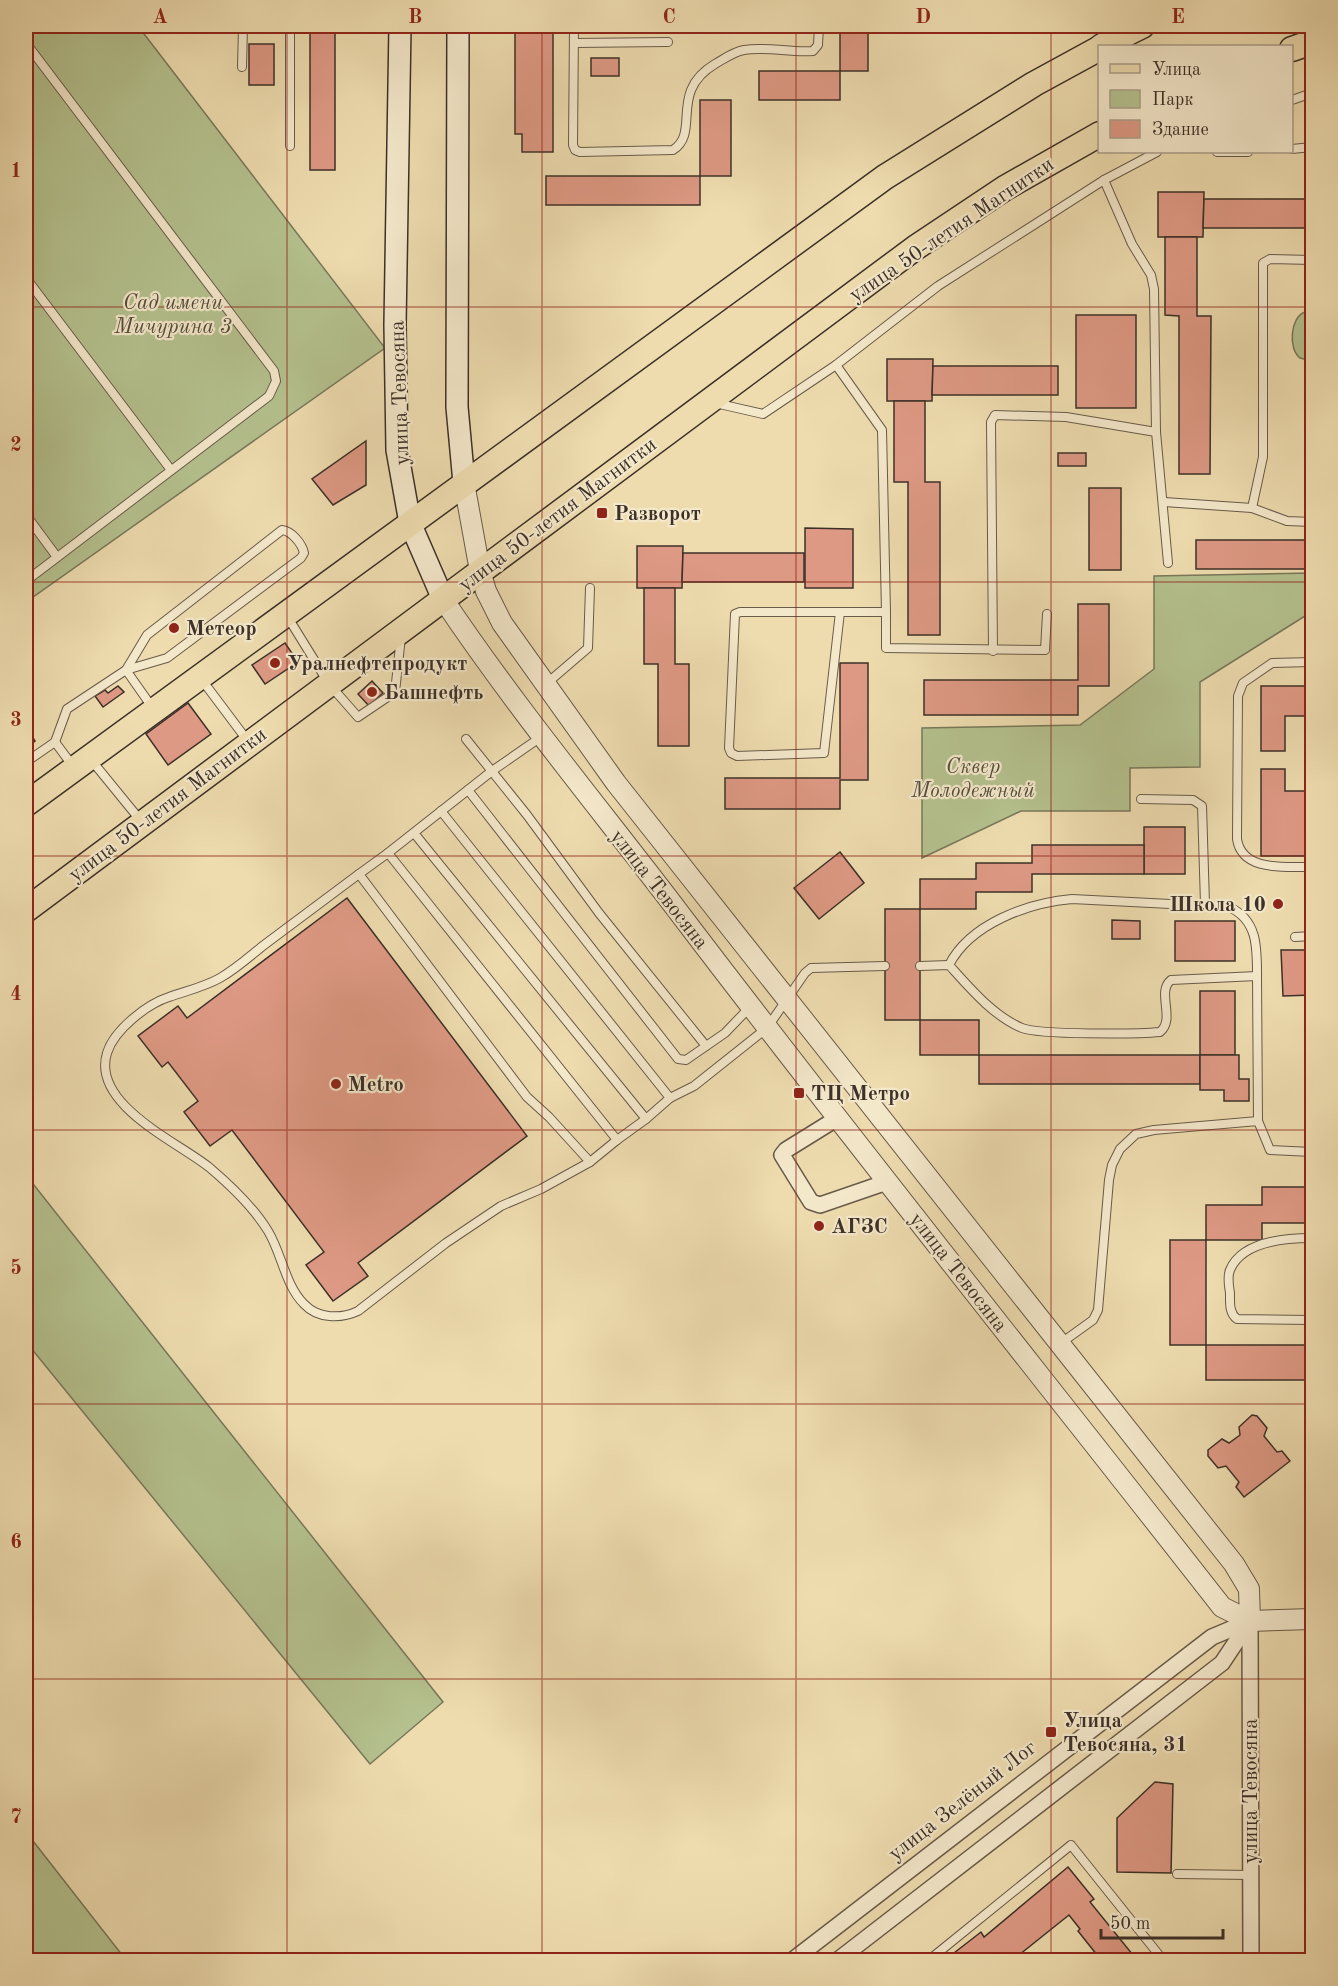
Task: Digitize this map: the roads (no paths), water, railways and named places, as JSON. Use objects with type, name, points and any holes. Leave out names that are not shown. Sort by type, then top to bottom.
[{"type":"main road","name":"улица Тевосяна","points":[[400,26],[395,325],[397,450],[410,524],[443,599]]},
{"type":"main road","name":"улица Тевосяна","points":[[458,26],[458,407],[464,483]]},
{"type":"main road","points":[[1105,45],[1142,26]]},
{"type":"main road","points":[[1293,49],[1312,42]]},
{"type":"main road","points":[[26,804],[885,177],[1024,89],[1098,49]]},
{"type":"main road","name":"улица 50-летия Магнитки","points":[[26,910],[915,248],[1005,188],[1098,135]]},
{"type":"street","name":"улица Тевосяна","points":[[464,483],[480,571],[486,591],[502,623],[545,685],[616,783],[1234,1564],[1249,1589],[1251,1960]]},
{"type":"street","name":"улица Тевосяна","points":[[443,599],[542,736],[836,1119],[1222,1607],[1250,1621]]},
{"type":"street","points":[[836,1119],[786,1150],[782,1155],[811,1202],[819,1204],[887,1182]]},
{"type":"street","name":"улица Зелёный Лог","points":[[793,1960],[1212,1637],[1250,1621],[1312,1619]]},
{"type":"street","points":[[838,1960],[1222,1663],[1250,1621]]},
{"type":"lane","points":[[242,67],[243,26]]},
{"type":"lane","points":[[290,26],[290,146]]},
{"type":"lane","points":[[574,26],[575,150],[580,152],[666,152],[673,150],[683,141],[689,92],[702,72],[733,53],[745,50],[813,51],[818,45],[819,26]]},
{"type":"lane","points":[[574,43],[668,42]]},
{"type":"lane","points":[[26,43],[274,371],[276,381],[269,396],[26,581]]},
{"type":"lane","points":[[1293,100],[1312,93]]},
{"type":"lane","points":[[1293,149],[1312,147]]},
{"type":"lane","points":[[708,402],[763,414],[836,365],[938,286],[1104,180],[1154,153]]},
{"type":"lane","points":[[1104,180],[1132,244],[1151,275],[1154,289],[1156,432],[1168,563]]},
{"type":"lane","points":[[1252,508],[1263,457],[1263,263],[1270,259],[1312,260]]},
{"type":"lane","points":[[26,278],[171,470]]},
{"type":"lane","points":[[836,365],[882,430],[886,648],[1045,650],[1047,614]]},
{"type":"lane","points":[[993,651],[991,422],[993,417],[1066,417],[1156,432]]},
{"type":"lane","points":[[1164,502],[1252,508],[1287,521],[1312,522]]},
{"type":"lane","points":[[26,515],[57,557]]},
{"type":"lane","points":[[26,762],[55,742],[67,709],[126,670],[167,658],[301,558],[302,548],[288,531],[280,532],[147,634],[126,670]]},
{"type":"lane","points":[[545,685],[588,648],[590,588]]},
{"type":"lane","points":[[840,612],[824,753],[748,756],[731,753],[731,678],[735,614],[840,612],[886,612]]},
{"type":"lane","points":[[285,613],[329,684],[353,714],[363,716],[396,690],[402,630]]},
{"type":"lane","points":[[1312,662],[1272,663],[1240,687],[1237,815],[1239,846],[1258,863],[1268,866],[1312,867]]},
{"type":"lane","points":[[126,670],[154,710]]},
{"type":"lane","points":[[200,676],[249,743]]},
{"type":"lane","points":[[542,736],[492,771],[388,853],[221,978],[154,1004],[124,1028],[112,1042],[105,1063],[107,1078],[117,1094],[138,1120],[206,1165],[228,1184],[268,1231],[293,1290],[304,1306],[319,1314],[347,1317],[446,1243],[501,1206],[542,1189],[590,1162],[670,1098],[694,1086],[767,1029],[811,968],[885,966]]},
{"type":"lane","points":[[466,739],[599,913],[706,1046]]},
{"type":"lane","points":[[55,742],[81,763],[142,822]]},
{"type":"lane","points":[[468,790],[675,1055],[682,1060],[706,1046],[739,1021],[750,1007]]},
{"type":"lane","points":[[1141,799],[1193,800],[1202,806],[1204,904]]},
{"type":"lane","points":[[441,811],[670,1098]]},
{"type":"lane","points":[[414,833],[646,1119]]},
{"type":"lane","points":[[388,853],[617,1140]]},
{"type":"lane","points":[[358,874],[527,1097],[549,1117],[590,1162]]},
{"type":"lane","points":[[949,965],[957,950],[969,937],[987,926],[1052,901],[1072,899],[1229,907],[1249,923],[1257,943],[1258,1121],[1270,1150],[1312,1152]]},
{"type":"lane","points":[[1295,936],[1312,936]]},
{"type":"lane","points":[[920,966],[949,965],[988,1004],[1011,1021],[1035,1031],[1160,1032],[1167,1023],[1165,988],[1172,980],[1257,976]]},
{"type":"lane","points":[[1060,1344],[1092,1320],[1098,1310],[1109,1180],[1112,1165],[1120,1149],[1136,1134],[1154,1130],[1258,1121]]},
{"type":"lane","points":[[1312,1238],[1274,1240],[1256,1246],[1233,1265],[1229,1280],[1231,1311],[1237,1319],[1312,1320]]},
{"type":"lane","points":[[929,1960],[1071,1845],[1163,1960]]},
{"type":"lane","points":[[1178,1874],[1251,1875]]},
{"type":"place","name":"Разворот","points":[[602,513]]},
{"type":"place","name":"Метеор","points":[[174,628]]},
{"type":"place","name":"Уралнефтепродукт","points":[[275,663]]},
{"type":"place","name":"Башнефть","points":[[372,692]]},
{"type":"place","name":"Школа 10","points":[[1278,904]]},
{"type":"place","name":"Metro","points":[[336,1084]]},
{"type":"place","name":"ТЦ Метро","points":[[799,1093]]},
{"type":"place","name":"АГЗС","points":[[819,1226]]},
{"type":"place","name":"Улица Тевосяна, 31","points":[[1051,1732]]},
{"type":"park label","name":"Сад имени Мичурина 3","points":[[173,314]]},
{"type":"park label","name":"Сквер Молодежный","points":[[973,778]]}]
